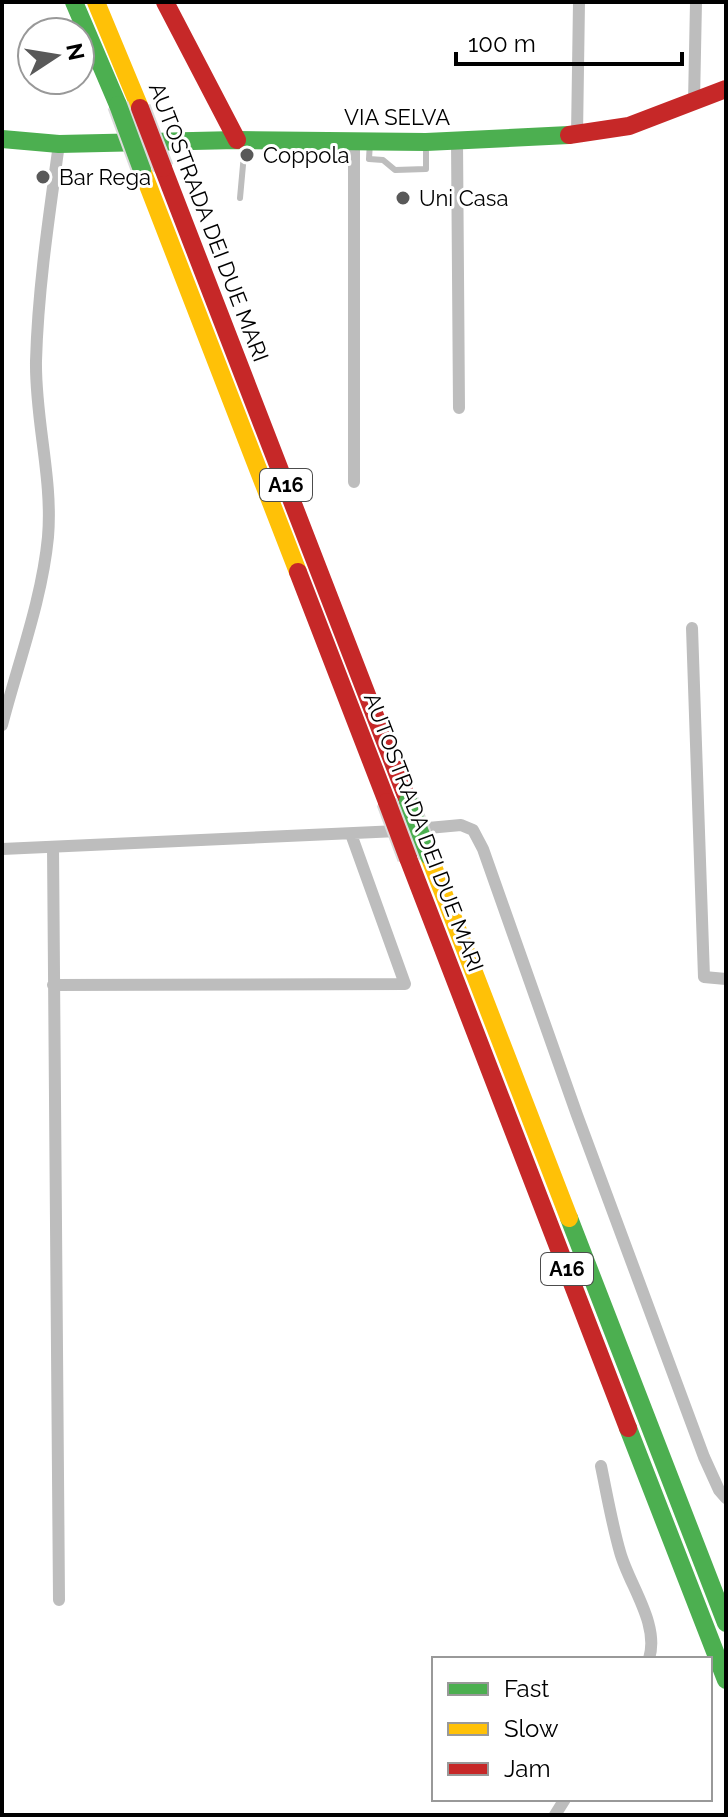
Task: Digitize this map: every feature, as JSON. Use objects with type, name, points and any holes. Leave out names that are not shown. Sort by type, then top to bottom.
[{"type":"main road","name":"AUTOSTRADA DEI DUE MARI","points":[[74,2],[118,105],[726,1680]]},
{"type":"main road","name":"AUTOSTRADA DEI DUE MARI","points":[[96,2],[140,108],[726,1623]]},
{"type":"main road","points":[[165,2],[241,140]]},
{"type":"main road","name":"VIA SELVA","points":[[2,139],[59,144],[241,140],[426,142],[577,135],[629,126],[726,89]]},
{"type":"street","points":[[577,135],[579,2]]},
{"type":"street","points":[[694,102],[696,2]]},
{"type":"street","points":[[457,141],[459,408]]},
{"type":"street","points":[[354,482],[362,142]]},
{"type":"street","points":[[2,725],[43,575],[48,534],[47,479],[36,362],[41,281],[59,144]]},
{"type":"street","points":[[692,628],[704,977],[726,979]]},
{"type":"street","points":[[2,849],[351,834],[461,825],[473,830],[483,849],[577,1115],[704,1457],[726,1498]]},
{"type":"street","points":[[53,985],[405,984],[351,834]]},
{"type":"street","points":[[53,847],[59,1600]]},
{"type":"street","points":[[601,1466],[621,1554],[648,1624],[651,1639],[649,1657]]},
{"type":"lane","points":[[240,198],[241,140]]},
{"type":"lane","points":[[362,142],[369,159],[383,160],[395,170],[426,169],[426,142]]},
{"type":"traffic: fast","points":[[74,2],[118,105]]},
{"type":"traffic: fast","points":[[118,105],[142,170]]},
{"type":"traffic: fast","points":[[2,139],[59,144],[237,140],[426,142],[569,135]]},
{"type":"traffic: fast","points":[[408,801],[429,856]]},
{"type":"traffic: fast","points":[[569,1218],[726,1623]]},
{"type":"traffic: fast","points":[[628,1428],[726,1680]]},
{"type":"traffic: slow","points":[[96,2],[140,108]]},
{"type":"traffic: slow","points":[[142,170],[298,572]]},
{"type":"traffic: slow","points":[[429,856],[569,1218]]},
{"type":"traffic: jam","points":[[165,2],[237,140]]},
{"type":"traffic: jam","points":[[569,135],[629,126],[726,89]]},
{"type":"traffic: jam","points":[[140,108],[163,168]]},
{"type":"traffic: jam","points":[[163,168],[408,801]]},
{"type":"traffic: jam","points":[[298,572],[387,802]]},
{"type":"traffic: jam","points":[[387,802],[408,858]]},
{"type":"traffic: jam","points":[[408,858],[628,1428]]},
{"type":"place","name":"Coppola","points":[[247,155]]},
{"type":"place","name":"Bar Rega","points":[[43,177]]},
{"type":"place","name":"Uni Casa","points":[[403,198]]}]
